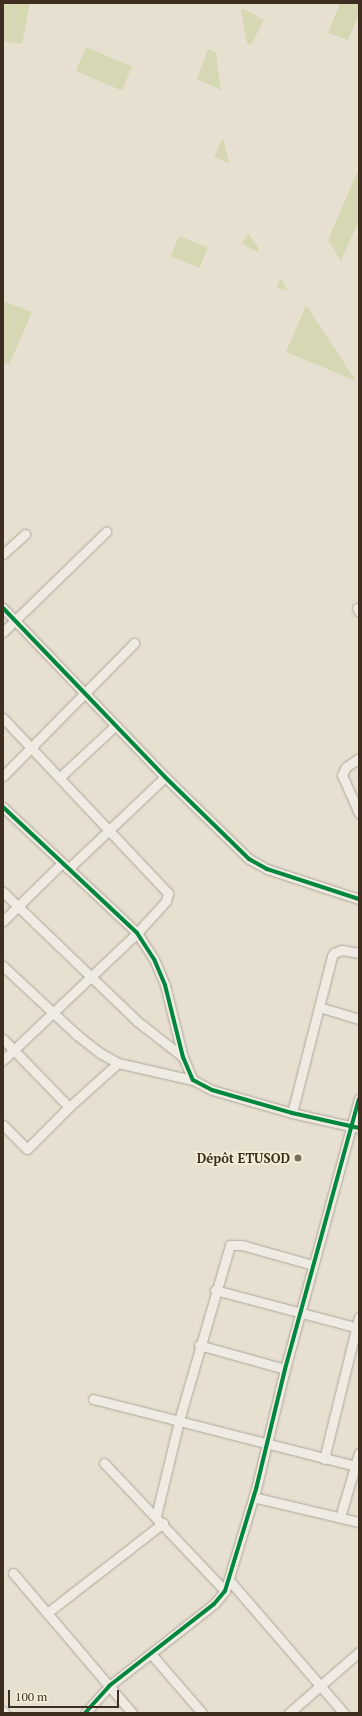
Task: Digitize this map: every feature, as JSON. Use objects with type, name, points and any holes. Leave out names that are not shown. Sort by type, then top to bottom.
[{"type":"street","points":[[3,632],[106,532]]},
{"type":"street","points":[[3,554],[25,534]]},
{"type":"street","points":[[3,608],[165,777],[249,860],[267,869],[359,899]]},
{"type":"street","points":[[3,776],[30,746],[134,643]]},
{"type":"street","points":[[3,718],[60,777],[168,894],[166,902],[137,933],[3,1060]]},
{"type":"street","points":[[60,777],[116,725]]},
{"type":"street","points":[[359,758],[346,767],[342,775],[359,813]]},
{"type":"street","points":[[3,921],[17,907],[109,830],[165,777]]},
{"type":"street","points":[[3,807],[137,933],[154,959],[165,985],[183,1057],[193,1080]]},
{"type":"street","points":[[3,892],[17,907],[92,976],[137,1021],[183,1057]]},
{"type":"street","points":[[292,1113],[334,953],[342,950],[359,953]]},
{"type":"street","points":[[3,966],[54,1011],[88,1044],[118,1063],[193,1080],[212,1090],[292,1113],[355,1127]]},
{"type":"street","points":[[319,1007],[359,1019]]},
{"type":"street","points":[[3,1039],[69,1107]]},
{"type":"street","points":[[3,1125],[27,1149],[69,1107],[118,1063]]},
{"type":"street","points":[[85,1713],[109,1686],[152,1655],[214,1604],[225,1591],[253,1497],[285,1369],[314,1265],[355,1127],[359,1099]]},
{"type":"street","points":[[156,1516],[199,1345],[227,1250],[232,1244],[314,1265]]},
{"type":"street","points":[[215,1290],[357,1328]]},
{"type":"street","points":[[324,1460],[359,1317]]},
{"type":"street","points":[[199,1345],[285,1369]]},
{"type":"street","points":[[93,1399],[179,1421],[266,1446],[357,1467]]},
{"type":"street","points":[[340,1517],[357,1467],[359,1453]]},
{"type":"street","points":[[104,1463],[163,1523],[225,1591]]},
{"type":"street","points":[[253,1497],[359,1522]]},
{"type":"street","points":[[47,1613],[163,1523]]},
{"type":"street","points":[[13,1574],[132,1713]]},
{"type":"street","points":[[229,1580],[344,1713]]},
{"type":"street","points":[[290,1713],[359,1652]]},
{"type":"street","points":[[152,1655],[202,1713]]},
{"type":"green space","points":[[3,3],[30,3],[22,44],[3,41]]},
{"type":"green space","points":[[340,3],[359,3],[359,14],[348,40],[328,33]]},
{"type":"green space","points":[[244,9],[264,20],[251,45],[247,43],[241,10]]},
{"type":"green space","points":[[86,47],[132,67],[122,90],[76,71]]},
{"type":"green space","points":[[208,49],[216,53],[221,90],[197,79]]},
{"type":"green space","points":[[223,138],[229,162],[227,163],[214,156]]},
{"type":"green space","points":[[359,168],[359,220],[341,261],[328,240]]},
{"type":"green space","points":[[248,233],[259,249],[258,252],[242,244]]},
{"type":"green space","points":[[179,236],[208,248],[200,268],[171,256]]},
{"type":"green space","points":[[280,279],[282,280],[288,291],[277,287]]},
{"type":"green space","points":[[3,301],[32,312],[9,365],[3,362]]},
{"type":"green space","points":[[306,305],[356,381],[286,352]]},
{"type":"cycle path","points":[[3,608],[165,777],[249,859],[267,869],[359,899]]},
{"type":"cycle path","points":[[3,807],[137,933],[154,959],[165,985],[183,1057],[193,1080],[212,1090],[292,1113],[359,1128]]},
{"type":"cycle path","points":[[85,1713],[109,1686],[214,1604],[225,1591],[256,1489],[285,1369],[359,1099]]},
{"type":"place","name":"Dépôt ETUSOD","points":[[298,1158]]}]
